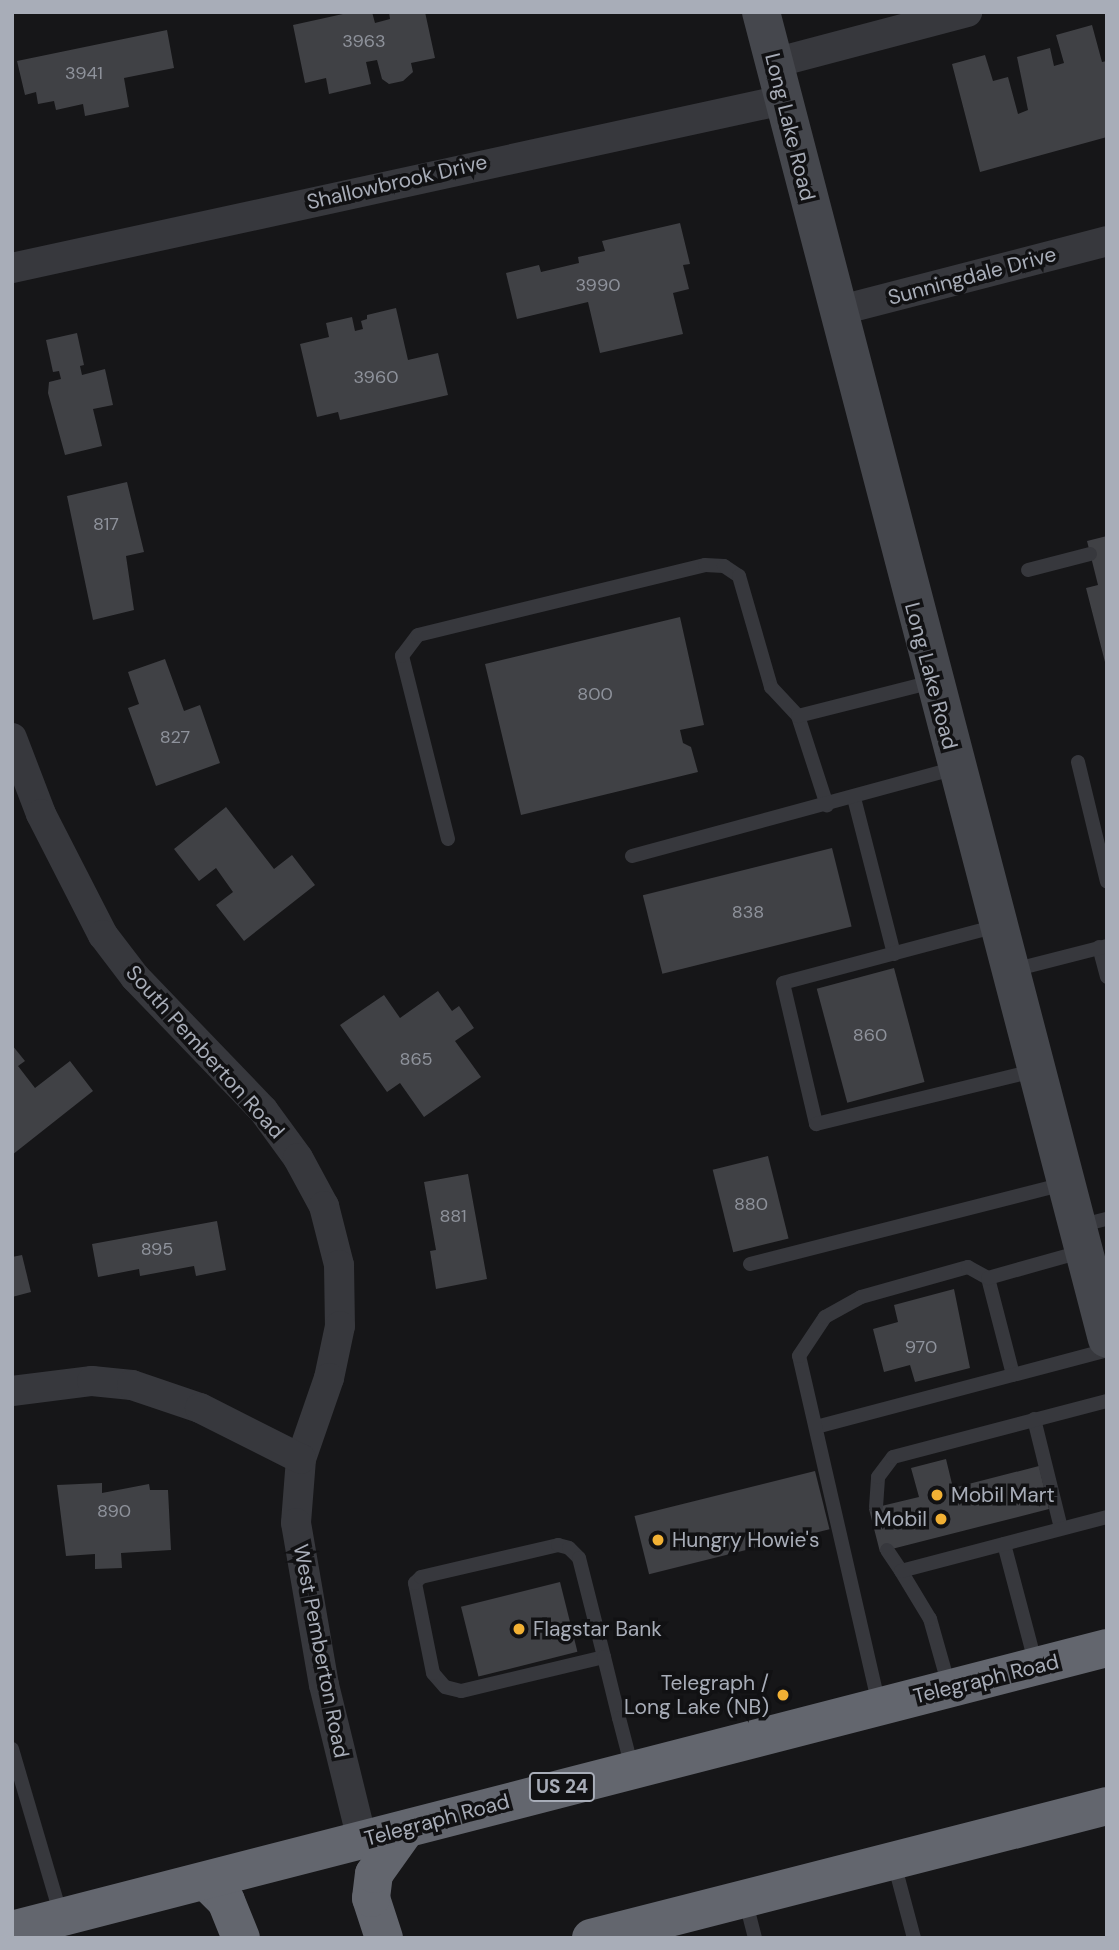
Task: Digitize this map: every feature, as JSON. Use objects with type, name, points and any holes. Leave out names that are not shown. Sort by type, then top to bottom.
[{"type":"highway","name":"Telegraph Road","points":[[12,1930],[61,1915],[206,1881],[1107,1648]]},
{"type":"highway","points":[[591,1938],[1107,1806]]},
{"type":"highway","points":[[384,1938],[371,1898],[374,1874],[406,1829]]},
{"type":"highway","points":[[206,1881],[226,1901],[241,1938]]},
{"type":"main road","name":"Long Lake Road","points":[[761,12],[932,682],[1065,1183],[1089,1232],[1107,1339]]},
{"type":"street","points":[[774,63],[967,12]]},
{"type":"street","name":"Shallowbrook Drive","points":[[12,268],[783,100]]},
{"type":"street","name":"Sunningdale Drive","points":[[837,311],[1107,241]]},
{"type":"street","name":"South Pemberton Road","points":[[12,738],[41,814],[103,934],[135,977],[263,1110],[298,1158],[324,1206],[339,1265],[340,1326],[329,1378],[301,1459]]},
{"type":"street","points":[[12,1391],[92,1381],[132,1385],[200,1408],[301,1459]]},
{"type":"street","name":"West Pemberton Road","points":[[301,1459],[296,1523],[302,1565],[324,1685],[362,1840]]},
{"type":"lane","points":[[1028,570],[1090,554]]},
{"type":"lane","points":[[448,839],[402,656],[418,635],[705,565],[724,566],[739,576],[771,687],[798,716],[827,805]]},
{"type":"lane","points":[[798,716],[932,682]]},
{"type":"lane","points":[[1078,762],[1107,882]]},
{"type":"lane","points":[[632,856],[854,798],[956,768]]},
{"type":"lane","points":[[854,798],[894,954]]},
{"type":"lane","points":[[998,926],[783,983],[816,1124],[1036,1071]]},
{"type":"lane","points":[[1009,971],[1103,946],[1107,977]]},
{"type":"lane","points":[[750,1264],[1065,1183]]},
{"type":"lane","points":[[988,1278],[1089,1232]]},
{"type":"lane","points":[[879,1706],[799,1356],[825,1317],[861,1297],[968,1267],[988,1278],[1013,1375]]},
{"type":"lane","points":[[816,1427],[1107,1350]]},
{"type":"lane","points":[[876,1507],[878,1477],[893,1457],[1107,1401]]},
{"type":"lane","points":[[1034,1419],[1061,1528]]},
{"type":"lane","points":[[901,1571],[1107,1517]]},
{"type":"lane","points":[[1004,1544],[1036,1666]]},
{"type":"lane","points":[[604,1657],[461,1691],[445,1687],[433,1673],[415,1583],[421,1577],[558,1545],[569,1548],[579,1558],[604,1657],[632,1769]]},
{"type":"lane","points":[[887,1550],[930,1619],[950,1689]]},
{"type":"lane","points":[[12,1749],[61,1915]]},
{"type":"lane","points":[[894,1862],[914,1938]]},
{"type":"lane","points":[[745,1898],[755,1938]]},
{"type":"building","points":[[352,12],[372,12],[375,23],[390,19],[389,12],[425,12],[435,58],[411,63],[413,72],[403,81],[389,84],[382,79],[377,60],[366,62],[371,84],[329,94],[326,78],[305,83],[293,25]]},
{"type":"building","points":[[1092,25],[1102,62],[1107,61],[1107,137],[980,172],[952,64],[985,55],[993,81],[1008,77],[1018,114],[1028,110],[1017,57],[1050,48],[1054,66],[1064,63],[1056,35]]},
{"type":"building","points":[[167,30],[174,68],[124,78],[129,107],[85,116],[83,104],[56,110],[54,101],[38,104],[36,92],[25,95],[17,61]]},
{"type":"building","points":[[680,223],[690,264],[683,265],[689,289],[673,293],[683,334],[600,353],[588,302],[517,319],[506,273],[539,265],[541,272],[579,263],[578,257],[605,251],[602,241]]},
{"type":"building","points":[[396,308],[408,360],[438,353],[448,395],[340,420],[338,412],[317,417],[300,344],[329,337],[326,323],[352,317],[355,331],[363,329],[361,321],[367,319],[367,315]]},
{"type":"building","points":[[77,333],[84,365],[80,366],[82,375],[105,369],[113,405],[93,409],[102,446],[65,455],[48,393],[49,382],[61,379],[59,371],[53,372],[46,340]]},
{"type":"building","points":[[127,482],[144,552],[126,556],[134,610],[93,620],[67,496]]},
{"type":"building","points":[[1107,536],[1106,666],[1086,588],[1098,585],[1087,541]]},
{"type":"building","points":[[680,617],[704,725],[680,730],[683,743],[691,747],[698,772],[521,815],[485,664]]},
{"type":"building","points":[[165,659],[184,711],[200,705],[220,763],[156,786],[128,708],[139,704],[128,672]]},
{"type":"building","points":[[226,807],[274,869],[292,855],[315,885],[244,941],[216,905],[233,892],[216,868],[199,881],[174,849]]},
{"type":"building","points":[[832,848],[852,927],[662,974],[643,895]]},
{"type":"building","points":[[894,968],[925,1082],[847,1103],[817,989]]},
{"type":"building","points":[[438,991],[452,1011],[459,1006],[474,1028],[455,1041],[481,1077],[424,1117],[400,1083],[387,1092],[340,1025],[384,995],[400,1018]]},
{"type":"building","points":[[12,1045],[25,1061],[18,1066],[35,1088],[70,1061],[93,1091],[12,1155]]},
{"type":"building","points":[[768,1156],[789,1238],[733,1252],[713,1170]]},
{"type":"building","points":[[468,1174],[487,1279],[436,1289],[430,1251],[436,1250],[424,1182]]},
{"type":"building","points":[[217,1221],[226,1270],[196,1276],[194,1266],[140,1276],[139,1269],[98,1277],[92,1244]]},
{"type":"building","points":[[22,1255],[31,1292],[12,1297],[12,1257]]},
{"type":"building","points":[[954,1289],[970,1368],[915,1382],[910,1365],[884,1372],[873,1329],[898,1322],[894,1305]]},
{"type":"building","points":[[946,1459],[953,1488],[1039,1466],[1049,1509],[880,1552],[869,1509],[919,1497],[911,1468]]},
{"type":"building","points":[[815,1471],[830,1529],[649,1574],[635,1516]]},
{"type":"building","points":[[102,1483],[102,1493],[149,1484],[150,1490],[168,1490],[171,1550],[121,1553],[122,1568],[95,1569],[95,1554],[66,1556],[57,1485]]},
{"type":"building","name":"Flagstar Bank","points":[[560,1582],[577,1652],[478,1677],[461,1607]]},
{"type":"place","name":"Mobil Mart","points":[[937,1495]]},
{"type":"place","name":"Mobil","points":[[941,1519]]},
{"type":"place","name":"Hungry Howie's","points":[[658,1540]]},
{"type":"place","name":"Flagstar Bank","points":[[519,1629]]},
{"type":"place","name":"Telegraph / Long Lake (NB)","points":[[783,1695]]}]
